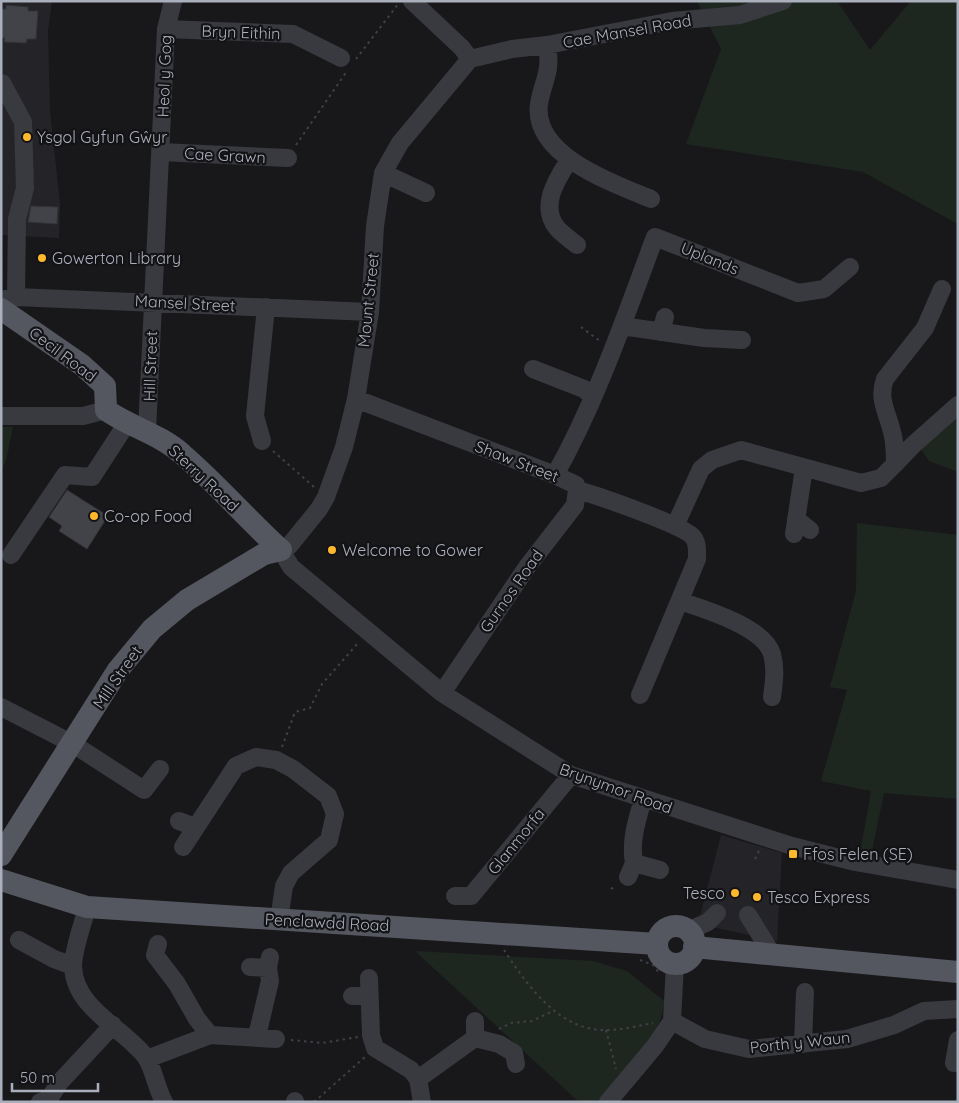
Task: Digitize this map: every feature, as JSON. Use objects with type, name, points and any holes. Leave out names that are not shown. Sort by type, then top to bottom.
[{"type":"main road","name":"Cecil Road","points":[[6,302],[105,386],[106,410]]},
{"type":"main road","name":"Sterry Road","points":[[106,410],[182,453],[248,520],[281,550]]},
{"type":"main road","name":"Mill Street","points":[[1,855],[73,744],[118,670],[152,629],[186,600],[264,554],[281,550]]},
{"type":"main road","name":"Penclawdd Road","points":[[1,880],[87,907],[657,944]]},
{"type":"main road","points":[[691,939],[686,961],[675,964],[664,960],[660,955],[657,944],[661,933],[671,927],[691,939],[762,953],[958,972]]},
{"type":"street","name":"Heol y Gog","points":[[152,301],[166,29],[173,1]]},
{"type":"street","points":[[412,1],[462,48],[470,59]]},
{"type":"street","name":"Cae Mansel Road","points":[[470,59],[512,49],[547,45],[672,21],[740,15],[783,1]]},
{"type":"street","name":"Bryn Eithin","points":[[166,29],[293,34],[341,58]]},
{"type":"street","points":[[547,45],[550,62],[539,106],[542,127],[557,149],[569,160],[603,179],[651,199]]},
{"type":"street","name":"Mount Street","points":[[281,550],[289,546],[326,498],[344,447],[356,399],[370,312],[375,226],[383,173],[400,143],[470,59]]},
{"type":"street","points":[[2,82],[23,122],[25,188],[17,219],[6,302]]},
{"type":"street","name":"Cae Grawn","points":[[161,152],[288,158]]},
{"type":"street","points":[[569,160],[555,183],[548,205],[555,227],[577,245]]},
{"type":"street","points":[[383,173],[426,193]]},
{"type":"street","name":"Uplands","points":[[555,475],[570,446],[612,351],[656,237],[798,293],[824,289],[850,267]]},
{"type":"street","points":[[895,464],[892,430],[881,396],[882,388],[885,379],[925,328],[942,289]]},
{"type":"street","name":"Mansel Street","points":[[6,302],[152,301],[370,312]]},
{"type":"street","name":"Hill Street","points":[[137,427],[152,301]]},
{"type":"street","points":[[262,441],[255,416],[266,307]]},
{"type":"street","points":[[622,326],[663,324],[742,340]]},
{"type":"street","points":[[533,369],[584,390],[592,396]]},
{"type":"street","name":"Shaw Street","points":[[356,399],[555,475],[576,484],[577,490],[675,526],[692,537],[697,548],[697,559],[680,601],[641,676],[640,695]]},
{"type":"street","points":[[675,526],[701,470],[712,460],[741,450],[841,479],[861,483],[872,482],[881,478],[913,444],[958,405]]},
{"type":"street","points":[[1,416],[83,416],[106,410]]},
{"type":"street","points":[[11,555],[64,475],[92,477],[137,427]]},
{"type":"street","points":[[800,527],[804,468]]},
{"type":"street","name":"Gurnos Road","points":[[442,693],[527,567],[575,505],[577,490]]},
{"type":"street","name":"Brynymor Road","points":[[281,550],[291,567],[442,693],[571,775],[792,846],[855,862],[958,880]]},
{"type":"street","points":[[680,601],[723,616],[755,633],[771,652],[775,676],[772,697]]},
{"type":"street","points":[[1,706],[73,744],[144,790],[160,769]]},
{"type":"street","points":[[183,847],[187,824],[236,766],[256,757],[276,760],[293,769],[328,796],[335,814],[329,840],[291,873],[284,886],[279,920]]},
{"type":"street","name":"Glanmorfa","points":[[455,896],[471,896],[571,775]]},
{"type":"street","points":[[643,799],[634,831],[631,870],[660,870]]},
{"type":"street","points":[[87,907],[73,966],[78,990],[89,1004],[112,1026],[132,1041],[147,1058],[157,1090],[164,1102]]},
{"type":"street","points":[[691,939],[717,913]]},
{"type":"street","points":[[748,915],[760,930],[762,953]]},
{"type":"street","points":[[19,940],[73,966]]},
{"type":"street","points":[[152,952],[177,984],[196,1019],[210,1035]]},
{"type":"street","points":[[250,967],[269,963],[270,981],[257,1036]]},
{"type":"street","points":[[608,1102],[655,1046],[672,1021],[675,964]]},
{"type":"street","points":[[369,978],[360,996],[373,1042],[411,1070],[418,1079],[422,1102]]},
{"type":"street","points":[[803,1044],[805,992]]},
{"type":"street","name":"Porth y Waun","points":[[672,1021],[705,1039],[749,1049],[848,1039],[894,1025],[924,1011],[958,1009]]},
{"type":"street","points":[[46,1101],[60,1082],[112,1026]]},
{"type":"street","points":[[418,1079],[475,1029],[514,1053],[516,1064]]},
{"type":"street","points":[[147,1058],[210,1035],[257,1036],[276,1039]]},
{"type":"street","points":[[954,1063],[958,1040]]},
{"type":"path","points":[[288,158],[346,73],[400,1]]},
{"type":"path","points":[[581,327],[612,351]]},
{"type":"path","points":[[262,441],[326,498]]},
{"type":"path","points":[[276,760],[295,712],[310,708],[322,684],[369,631]]},
{"type":"path","points":[[495,932],[499,944],[526,984],[553,1011],[587,1028],[606,1030],[672,1021]]},
{"type":"path","points":[[475,1029],[532,1021],[553,1011]]},
{"type":"path","points":[[606,1030],[620,1088]]},
{"type":"path","points":[[276,1039],[322,1043],[373,1042]]},
{"type":"path","points":[[314,1102],[373,1042]]},
{"type":"shaded area","name":"Ysgol Gyfun Gŵyr","points":[[1,1],[52,1],[48,31],[50,111],[60,204],[59,238],[1,235]]},
{"type":"shaded area","points":[[697,1],[837,1],[870,50],[911,1],[958,1],[958,224],[863,172],[686,144],[721,49]]},
{"type":"shaded area","points":[[957,417],[958,472],[929,461],[921,449]]},
{"type":"shaded area","points":[[1,427],[13,427],[6,461],[1,470]]},
{"type":"shaded area","points":[[857,523],[958,535],[958,799],[884,793],[871,856],[860,853],[871,791],[821,781],[847,690],[830,687],[856,591]]},
{"type":"shaded area","points":[[721,835],[782,853],[777,941],[698,924]]},
{"type":"shaded area","points":[[415,951],[593,961],[627,971],[664,1001],[662,1016],[649,1043],[640,1056],[598,1102],[579,1102]]},
{"type":"building","points":[[6,5],[28,7],[28,11],[38,11],[36,39],[27,39],[26,43],[4,42],[5,38],[1,38],[1,9],[6,9]]},
{"type":"building","points":[[31,206],[58,207],[57,224],[28,222]]},
{"type":"building","points":[[67,490],[108,516],[87,549],[59,531],[62,526],[49,517]]},
{"type":"place","name":"Ysgol Gyfun Gŵyr","points":[[27,137]]},
{"type":"place","name":"Gowerton Library","points":[[42,258]]},
{"type":"place","name":"Co-op Food","points":[[94,516]]},
{"type":"place","name":"Welcome to Gower","points":[[332,550]]},
{"type":"place","name":"Ffos Felen (SE)","points":[[793,854]]},
{"type":"place","name":"Tesco","points":[[735,893]]},
{"type":"place","name":"Tesco Express","points":[[757,897]]}]
